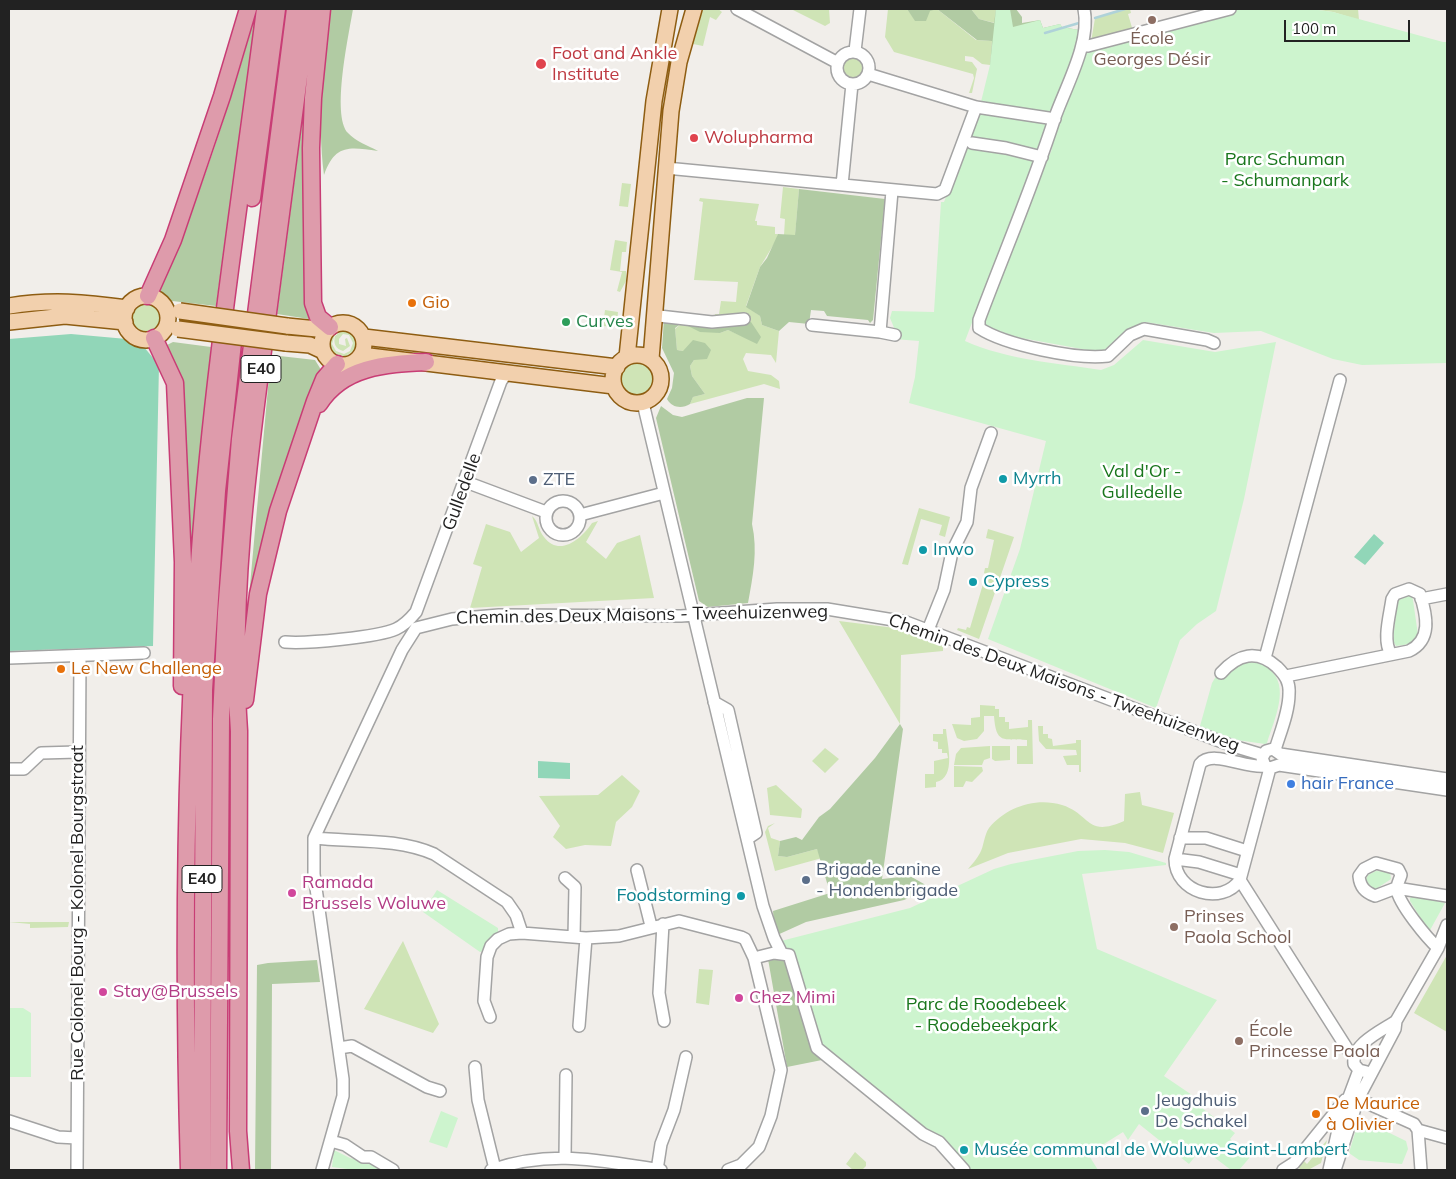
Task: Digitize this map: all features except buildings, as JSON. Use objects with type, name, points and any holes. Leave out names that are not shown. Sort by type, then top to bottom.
[{"type":"highway","points":[[148,296],[160,271],[182,213],[224,91],[248,9]]},
{"type":"highway","name":"E40","points":[[189,1170],[185,1039],[186,804],[200,550],[210,436],[265,9]]},
{"type":"highway","name":"E40","points":[[202,1170],[203,777],[210,587],[217,490],[238,304],[277,9]]},
{"type":"highway","name":"E40","points":[[218,1170],[220,718],[226,613],[240,439],[295,9]]},
{"type":"highway","name":"E40","points":[[241,1170],[238,1131],[239,731],[236,689],[238,613],[251,439],[308,9]]},
{"type":"highway","points":[[322,9],[313,98],[311,148],[313,303],[318,317],[329,329]]},
{"type":"highway","points":[[166,331],[175,384],[183,562],[181,760],[186,804]]},
{"type":"highway","points":[[312,414],[326,392],[364,369],[385,364],[426,362]]},
{"type":"highway","points":[[239,731],[260,584],[278,511],[315,401],[324,379],[337,364]]},
{"type":"highway","name":"E40","points":[[233,1170],[238,1131]]},
{"type":"main road","points":[[364,337],[622,362],[639,355],[651,359],[660,371],[661,381],[655,396],[643,403],[628,401],[619,395],[614,386],[613,377],[622,362],[654,101],[670,9]]},
{"type":"main road","points":[[651,359],[657,312],[666,168],[677,76],[694,9]]},
{"type":"main road","points":[[323,351],[310,345],[166,331],[143,339],[135,336],[128,330],[126,315],[135,299],[148,296],[159,300],[173,310],[287,326],[329,329]]},
{"type":"main road","points":[[9,306],[34,302],[74,301],[126,315]]},
{"type":"main road","points":[[166,331],[168,320],[173,310]]},
{"type":"main road","points":[[9,322],[65,316],[126,315]]},
{"type":"main road","points":[[342,322],[355,326],[364,337],[365,346],[361,355],[351,364],[337,364],[326,357],[323,351],[322,340],[329,329],[342,322]]},
{"type":"main road","points":[[361,355],[614,386]]},
{"type":"street","points":[[737,9],[838,63]]},
{"type":"street","points":[[855,51],[860,9]]},
{"type":"street","points":[[1084,9],[1085,24],[1082,45],[1042,157],[978,320],[979,328],[1014,343],[1090,357],[1108,356],[1130,335],[1144,329],[1207,340],[1214,343]]},
{"type":"street","points":[[1082,45],[1088,46],[1230,9]]},
{"type":"street","points":[[855,51],[868,59],[868,74],[862,82],[852,84],[840,77],[838,63],[842,55],[855,51]]},
{"type":"street","points":[[868,74],[976,106],[1055,119]]},
{"type":"street","points":[[842,185],[852,84]]},
{"type":"street","points":[[666,168],[933,195],[944,190],[976,106]]},
{"type":"street","points":[[972,144],[1006,148],[1042,157]]},
{"type":"street","points":[[880,332],[892,191]]},
{"type":"street","points":[[657,312],[713,314]]},
{"type":"street","points":[[657,312],[712,322],[744,319]]},
{"type":"street","points":[[812,324],[895,335]]},
{"type":"street","name":"Gulledelle","points":[[285,642],[332,640],[389,632],[403,626],[416,612],[466,482],[502,381],[507,373]]},
{"type":"street","points":[[1265,658],[1340,380]]},
{"type":"street","points":[[643,403],[746,839],[763,906],[774,938],[782,954]]},
{"type":"street","points":[[928,630],[944,590],[952,552],[967,522],[971,488],[991,433]]},
{"type":"street","points":[[466,482],[546,512]]},
{"type":"street","points":[[580,515],[664,493]]},
{"type":"street","points":[[566,500],[575,506],[580,515],[579,523],[575,530],[561,535],[554,533],[548,526],[546,512],[552,504],[566,500]]},
{"type":"street","points":[[1286,676],[1409,651],[1423,642],[1425,626],[1420,594],[1409,589],[1396,594],[1392,599],[1387,637],[1388,650],[1391,654]]},
{"type":"street","points":[[1421,599],[1447,594]]},
{"type":"street","name":"Chemin des Deux Maisons - Tweehuizenweg","points":[[314,838],[405,645],[416,628],[452,619],[499,616],[693,615],[777,609],[826,609],[883,617],[928,630],[1272,760],[1447,790]]},
{"type":"street","points":[[9,658],[144,654]]},
{"type":"street","points":[[1221,673],[1228,666],[1243,657],[1252,655],[1265,658],[1286,676],[1290,694],[1248,851],[1235,887],[1223,892],[1200,892],[1184,884],[1177,875],[1175,859],[1202,761],[1214,758],[1253,767],[1272,760]]},
{"type":"street","name":"Rue Colonel Bourg - Kolonel Bourgstraat","points":[[77,1170],[80,656]]},
{"type":"street","points":[[9,769],[24,769],[41,753],[78,752]]},
{"type":"street","name":"Chemin des Deux Maisons - Tweehuizenweg","points":[[1272,760],[1447,780]]},
{"type":"street","points":[[322,1170],[343,1096],[339,1048],[314,874],[314,838],[422,849],[434,854],[508,902],[516,915],[522,932]]},
{"type":"street","points":[[1180,838],[1206,838],[1248,851]]},
{"type":"street","points":[[1175,859],[1199,862],[1240,877],[1348,1050],[1356,1053],[1365,1048],[1372,1049],[1378,1058]]},
{"type":"street","points":[[637,870],[650,926]]},
{"type":"street","points":[[565,878],[575,887],[574,937]]},
{"type":"street","points":[[1438,948],[1425,936],[1396,888],[1447,896]]},
{"type":"street","points":[[490,1017],[484,1001],[487,957],[491,946],[498,939],[522,932],[586,938],[620,936],[650,926],[679,921],[735,934],[745,940],[754,958],[781,1070],[781,1080],[765,1134],[759,1147],[741,1164],[728,1170]]},
{"type":"street","points":[[662,924],[659,993],[664,1021]]},
{"type":"street","points":[[1329,1170],[1340,1121],[1354,1097],[1365,1071],[1376,1066],[1378,1058],[1395,1029],[1396,1021],[1438,948],[1447,925]]},
{"type":"street","points":[[580,1026],[586,938]]},
{"type":"street","points":[[1438,948],[1447,939]]},
{"type":"street","points":[[754,958],[782,954],[789,955],[816,1048],[923,1134],[939,1142],[964,1170]]},
{"type":"street","points":[[1365,1071],[1354,1064],[1356,1053],[1364,1043],[1396,1021]]},
{"type":"street","points":[[339,1048],[352,1046],[427,1087],[440,1090]]},
{"type":"street","points":[[475,1066],[478,1100],[493,1170],[533,1160],[565,1157],[659,1170],[660,1144],[674,1110],[686,1057]]},
{"type":"street","points":[[565,1157],[566,1075]]},
{"type":"street","points":[[1354,1097],[1414,1124],[1418,1130],[1421,1170]]},
{"type":"street","points":[[1283,1170],[1294,1163],[1354,1097]]},
{"type":"street","points":[[1335,1170],[1354,1097]]},
{"type":"street","points":[[9,1122],[58,1138],[77,1138]]},
{"type":"street","points":[[1418,1130],[1447,1138]]},
{"type":"street","points":[[330,1141],[345,1145],[363,1157],[371,1157],[393,1170]]},
{"type":"green space","points":[[328,9],[353,9],[341,92],[343,124],[351,136],[378,151],[344,150],[333,158],[324,175],[321,112]]},
{"type":"green space","points":[[703,9],[718,9],[722,12],[716,20],[710,17],[703,46],[693,44]]},
{"type":"green space","points":[[791,9],[829,9],[830,23],[825,26]]},
{"type":"green space","points":[[888,9],[907,9],[916,21],[930,10],[937,9],[976,40],[992,41],[990,65],[982,64],[973,57],[965,56],[965,61],[972,62],[977,69],[972,93],[969,93],[974,78],[973,74],[894,52],[885,37]]},
{"type":"green space","points":[[907,9],[937,9],[930,11],[926,21],[915,21]]},
{"type":"green space","points":[[937,9],[971,9],[979,19],[994,23],[996,9],[1016,9],[1022,17],[1022,23],[1040,20],[1043,28],[1060,24],[1062,27],[1079,30],[1070,64],[990,65],[992,41],[977,40]]},
{"type":"green space","points":[[971,9],[996,9],[995,23],[979,19]]},
{"type":"green space","name":"Val d'Or - Gulledelle","points":[[996,9],[1010,9],[1013,27],[1040,20],[1043,28],[1060,24],[1062,27],[1079,30],[1070,64],[965,341],[1015,357],[1101,370],[1114,365],[1143,340],[1215,352],[1276,342],[1244,499],[1216,611],[1197,624],[1180,640],[1156,708],[988,639],[1020,549],[1046,441],[909,403],[915,377],[919,341],[894,339],[895,330],[890,318],[892,311],[934,312],[941,202],[944,202],[978,114],[990,65]]},
{"type":"green space","points":[[1121,9],[1130,9],[1131,13],[1128,14],[1133,31],[1091,42],[1095,18]]},
{"type":"green space","name":"Parc Schuman - Schumanpark","points":[[1236,9],[1311,9],[1333,12],[1447,42],[1447,363],[1362,365],[1333,359],[1261,331],[1214,333],[1145,322],[1130,328],[1104,350],[1098,352],[1016,337],[981,324],[1040,170],[1051,152],[1059,120],[1086,49],[1192,23],[1203,23]]},
{"type":"green space","points":[[1311,9],[1358,9],[1359,20],[1333,12]]},
{"type":"green space","points":[[256,13],[216,306],[172,301],[159,291],[174,257],[212,154]]},
{"type":"green space","points":[[853,57],[861,60],[864,68],[861,76],[853,79],[845,76],[842,68],[845,60]]},
{"type":"green space","points":[[310,61],[308,93],[309,319],[277,314]]},
{"type":"green space","points":[[622,183],[631,184],[628,207],[619,206]]},
{"type":"green space","points":[[783,187],[799,189],[795,236],[784,235],[785,219],[780,218]]},
{"type":"green space","points":[[799,189],[885,199],[873,320],[870,323],[868,320],[827,316],[824,311],[811,310],[809,324],[789,322],[779,331],[762,325],[760,316],[746,307],[760,267],[767,258],[778,234],[795,235]]},
{"type":"green space","points":[[700,198],[759,204],[755,221],[757,221],[757,225],[775,227],[775,234],[778,234],[777,239],[760,267],[746,306],[760,316],[762,325],[779,331],[776,363],[771,355],[746,353],[743,359],[748,371],[771,375],[779,381],[780,389],[764,384],[690,404],[693,397],[705,394],[692,376],[690,366],[694,360],[683,351],[677,350],[675,329],[682,323],[720,333],[728,330],[758,343],[714,319],[715,314],[719,314],[721,301],[736,302],[738,282],[694,280],[703,202],[699,201]]},
{"type":"green space","points":[[615,240],[627,242],[626,252],[622,252],[620,271],[626,271],[626,281],[620,292],[617,291],[622,272],[610,270]]},
{"type":"green space","points":[[146,303],[152,304],[160,312],[160,324],[152,332],[146,333],[140,332],[132,324],[131,318],[132,312],[140,304]]},
{"type":"green space","points":[[605,310],[618,312],[617,322],[613,322],[612,327],[603,326]]},
{"type":"green space","points":[[664,319],[744,320],[751,322],[761,337],[757,344],[728,330],[720,333],[700,332],[682,323],[675,328],[677,350],[683,351],[693,340],[705,343],[711,350],[707,359],[694,360],[690,366],[692,376],[705,394],[693,397],[687,406],[677,407],[667,399],[672,388],[674,373],[662,348]]},
{"type":"green space","points":[[342,331],[353,333],[357,341],[355,350],[344,357],[334,354],[331,349],[330,339],[335,335],[332,344],[336,351],[344,354],[350,351],[353,343],[349,335],[343,334],[339,339],[339,344],[346,346],[345,339],[347,338],[350,346],[343,351],[336,346],[335,336]]},
{"type":"green space","points":[[71,334],[138,340],[159,365],[153,646],[9,651],[9,339]]},
{"type":"green space","points":[[173,342],[211,347],[187,604],[165,346]]},
{"type":"green space","points":[[271,355],[315,360],[323,373],[245,640]]},
{"type":"green space","points":[[637,361],[649,366],[654,378],[649,390],[637,395],[625,390],[620,378],[625,366]]},
{"type":"green space","points":[[747,398],[764,398],[752,524],[755,544],[752,583],[748,603],[708,607],[699,601],[656,418],[661,406],[673,415],[682,417]]},
{"type":"green space","points":[[919,508],[950,517],[945,537],[939,535],[942,525],[921,519],[908,565],[902,564]]},
{"type":"green space","points":[[532,516],[544,537],[550,543],[557,546],[564,546],[577,540],[592,523],[598,521],[586,542],[606,559],[617,543],[640,535],[654,598],[470,608],[482,567],[473,564],[486,524],[510,532],[521,552],[539,538]]},
{"type":"green space","points":[[988,529],[1014,537],[979,639],[957,630],[958,628],[966,630],[967,627],[970,628],[986,574],[984,573],[985,568],[988,568],[994,540],[986,538]]},
{"type":"green space","points":[[1374,534],[1384,543],[1365,565],[1354,557]]},
{"type":"green space","points":[[1408,596],[1412,597],[1413,600],[1418,635],[1412,642],[1396,646],[1393,641],[1397,604],[1398,600]]},
{"type":"green space","points":[[839,621],[895,628],[943,645],[943,651],[901,655],[900,724]]},
{"type":"green space","points":[[1250,659],[1251,662],[1256,662],[1269,669],[1276,676],[1279,684],[1280,694],[1277,714],[1265,744],[1230,739],[1200,726],[1212,683],[1218,673],[1228,671]]},
{"type":"green space","points":[[980,705],[995,706],[995,709],[999,709],[999,717],[1005,717],[1005,722],[1009,722],[1009,729],[1028,727],[1028,720],[1032,720],[1033,764],[1017,764],[1017,746],[1027,746],[1027,740],[1012,740],[999,736],[994,716],[984,716],[984,731],[977,739],[964,741],[957,738],[952,724],[971,725],[971,718],[980,717]]},
{"type":"green space","points":[[900,724],[903,729],[882,879],[910,876],[931,888],[904,900],[806,922],[775,936],[773,911],[830,893],[817,849],[787,857],[778,856],[780,841],[796,837],[802,840],[819,817],[830,809],[875,758]]},
{"type":"green space","points":[[1038,726],[1043,726],[1043,734],[1048,734],[1048,738],[1052,739],[1053,746],[1076,743],[1076,740],[1081,740],[1081,772],[1079,772],[1079,765],[1067,765],[1063,756],[1077,755],[1076,750],[1046,749],[1039,741]]},
{"type":"green space","points":[[943,729],[946,729],[949,751],[947,774],[936,782],[936,787],[925,788],[925,774],[934,774],[934,761],[948,758],[947,753],[942,753],[942,749],[938,749],[938,742],[933,741],[933,734],[943,734]]},
{"type":"green space","points":[[990,746],[990,758],[984,760],[982,765],[954,765],[956,754],[961,748]]},
{"type":"green space","points":[[992,746],[1010,746],[1010,760],[995,761],[992,759]]},
{"type":"green space","points":[[825,748],[839,759],[825,773],[812,761]]},
{"type":"green space","points":[[538,761],[570,763],[570,779],[538,778]]},
{"type":"green space","points":[[954,766],[982,767],[983,771],[972,782],[966,781],[963,787],[954,787]]},
{"type":"green space","points":[[622,775],[640,791],[632,807],[616,822],[611,846],[585,845],[566,849],[553,837],[560,826],[539,796],[598,795]]},
{"type":"green space","points":[[776,785],[802,809],[801,818],[770,815],[767,788]]},
{"type":"green space","points":[[1140,792],[1142,805],[1174,813],[1163,853],[1125,843],[1081,839],[1008,853],[968,869],[980,853],[989,828],[1004,814],[1013,809],[1032,803],[1052,803],[1071,809],[1095,826],[1112,826],[1124,821],[1125,794]]},
{"type":"green space","points":[[775,823],[768,828],[771,838],[780,841],[778,856],[787,857],[817,849],[822,858],[775,871],[765,832],[768,826]]},
{"type":"green space","name":"Parc de Roodebeek - Roodebeekpark","points":[[1105,850],[1129,852],[1166,863],[1166,865],[1082,874],[1097,949],[1217,1000],[1164,1076],[1192,1095],[1190,1099],[1235,1133],[1230,1139],[1251,1156],[1239,1170],[1231,1170],[1202,1148],[1189,1164],[1139,1124],[1128,1140],[1123,1132],[1088,1154],[1098,1170],[970,1170],[958,1156],[820,1046],[790,954],[777,942],[910,908],[994,869],[1011,864],[1078,851]]},
{"type":"green space","points":[[1376,871],[1390,872],[1391,879],[1376,889],[1371,889],[1366,879],[1368,875]]},
{"type":"green space","points":[[437,890],[498,928],[498,933],[490,939],[483,951],[480,952],[423,912]]},
{"type":"green space","points":[[1414,896],[1445,903],[1429,932],[1410,901],[1410,898]]},
{"type":"green space","points":[[9,922],[69,922],[68,927],[30,928],[30,924]]},
{"type":"green space","points":[[403,941],[439,1024],[433,1033],[364,1009]]},
{"type":"green space","points":[[1447,955],[1447,1032],[1414,1013]]},
{"type":"green space","points":[[787,956],[827,1059],[787,1067],[768,959]]},
{"type":"green space","points":[[317,960],[320,982],[272,984],[271,1170],[255,1170],[257,965]]},
{"type":"green space","points":[[699,969],[713,970],[709,1005],[696,1003]]},
{"type":"green space","points":[[9,1008],[23,1008],[31,1013],[31,1077],[9,1077]]},
{"type":"green space","points":[[441,1111],[458,1118],[447,1148],[429,1142]]},
{"type":"green space","points":[[1367,1122],[1406,1141],[1408,1149],[1402,1164],[1359,1160],[1349,1153],[1357,1126]]},
{"type":"green space","points":[[1327,1140],[1321,1163],[1308,1170],[1301,1170],[1298,1167],[1304,1161],[1307,1164]]},
{"type":"green space","points":[[334,1150],[350,1158],[384,1167],[383,1170],[355,1170],[332,1167]]},
{"type":"green space","points":[[855,1152],[866,1162],[866,1166],[862,1170],[853,1170],[846,1164]]},
{"type":"waterway","points":[[1095,18],[1125,9]]},
{"type":"waterway","points":[[1045,33],[1079,23]]},
{"type":"place","name":"École Georges Désir","points":[[1152,20]]},
{"type":"place","name":"Foot and Ankle Institute","points":[[541,64]]},
{"type":"place","name":"Wolupharma","points":[[694,138]]},
{"type":"place","name":"Gio","points":[[412,303]]},
{"type":"place","name":"Curves","points":[[566,322]]},
{"type":"place","name":"Myrrh","points":[[1003,479]]},
{"type":"place","name":"ZTE","points":[[533,480]]},
{"type":"place","name":"Inwo","points":[[923,550]]},
{"type":"place","name":"Cypress","points":[[973,582]]},
{"type":"place","name":"Le New Challenge","points":[[61,669]]},
{"type":"place","name":"hair France","points":[[1291,784]]},
{"type":"place","name":"Brigade canine - Hondenbrigade","points":[[806,880]]},
{"type":"place","name":"Ramada Brussels Woluwe","points":[[292,893]]},
{"type":"place","name":"Foodstorming","points":[[741,896]]},
{"type":"place","name":"Prinses Paola School","points":[[1174,927]]},
{"type":"place","name":"Stay@Brussels","points":[[103,992]]},
{"type":"place","name":"Chez Mimi","points":[[739,998]]},
{"type":"place","name":"École Princesse Paola","points":[[1239,1041]]},
{"type":"place","name":"Jeugdhuis De Schakel","points":[[1145,1111]]},
{"type":"place","name":"De Maurice à Olivier","points":[[1316,1114]]},
{"type":"place","name":"Musée communal de Woluwe-Saint-Lambert","points":[[964,1150]]}]
